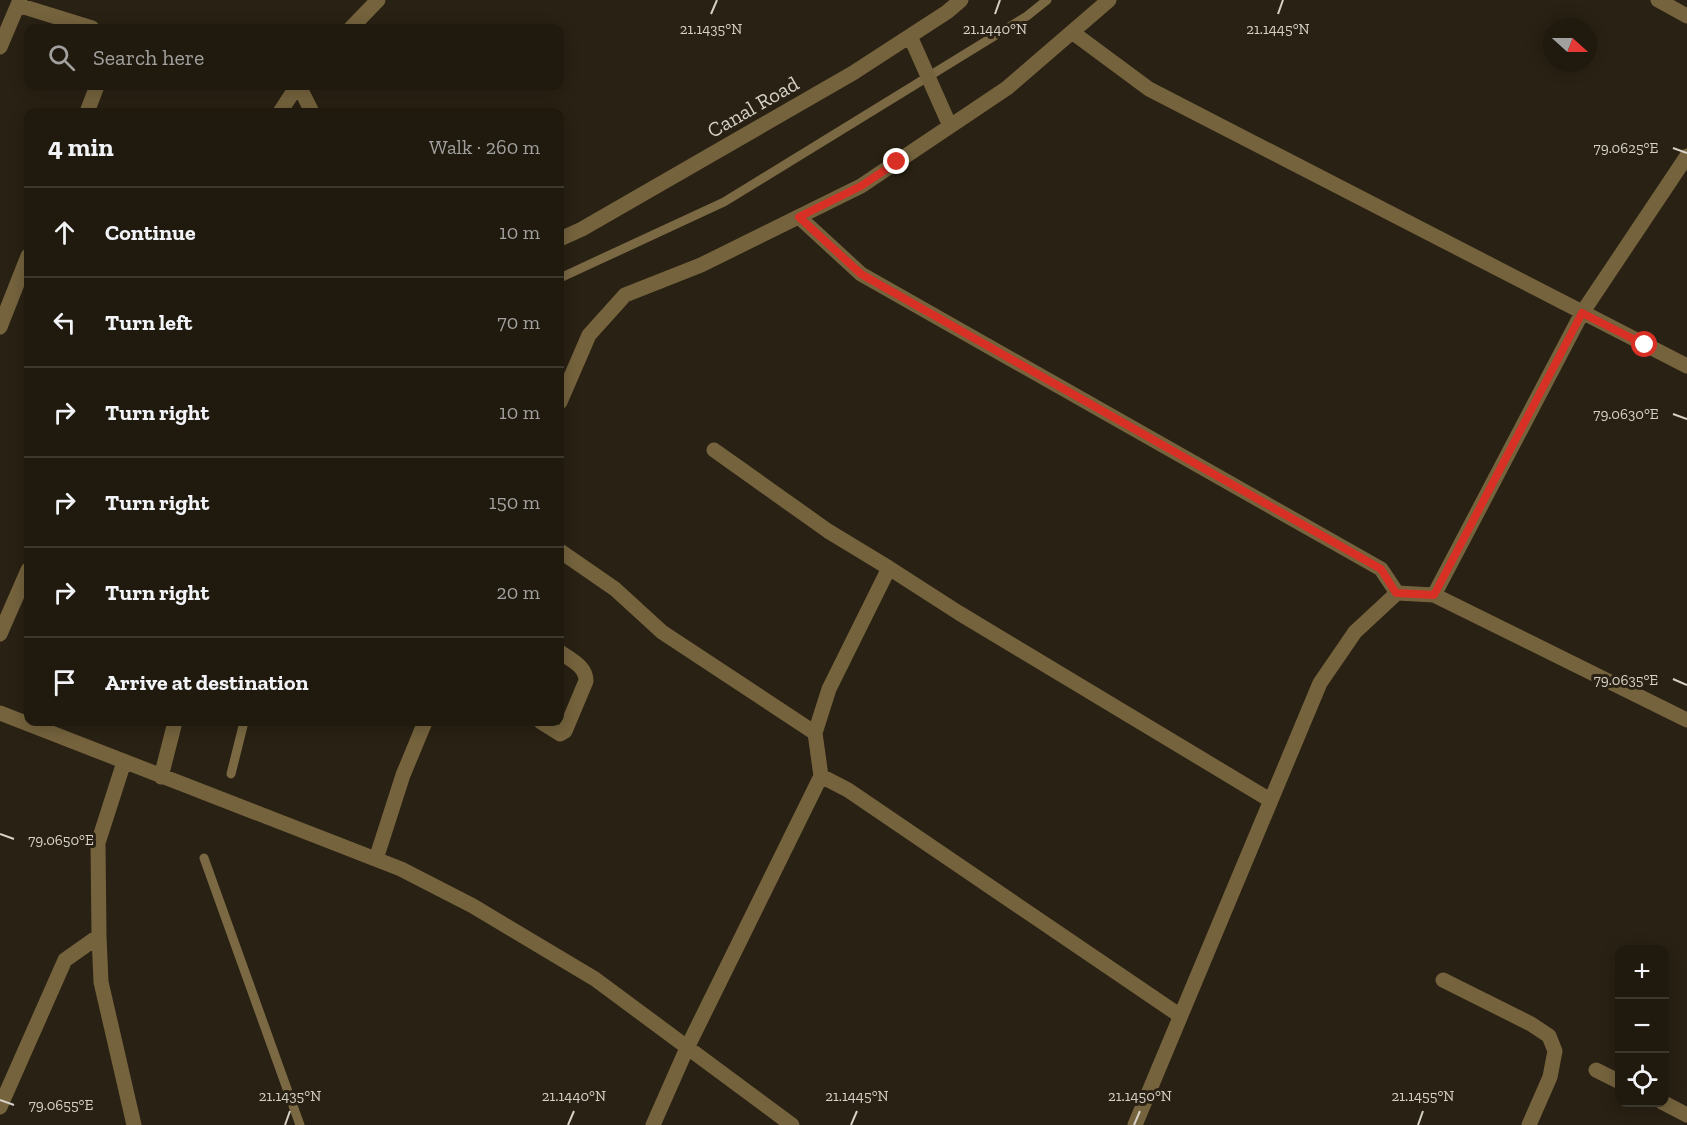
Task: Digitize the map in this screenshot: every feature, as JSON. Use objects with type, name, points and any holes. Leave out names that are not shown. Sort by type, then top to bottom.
[{"type":"street","points":[[355,24],[378,0]]},
{"type":"street","name":"Canal Road","points":[[564,237],[853,73],[961,0]]},
{"type":"street","points":[[564,393],[589,336],[625,295],[701,265],[861,186],[1007,88],[1109,0]]},
{"type":"street","points":[[1658,0],[1687,16]]},
{"type":"street","points":[[0,47],[19,3],[80,24]]},
{"type":"street","points":[[1072,32],[1149,89],[1687,366]]},
{"type":"street","points":[[910,36],[950,126]]},
{"type":"street","points":[[89,108],[96,90]]},
{"type":"street","points":[[283,108],[295,90]]},
{"type":"street","points":[[300,90],[310,108]]},
{"type":"street","points":[[1434,595],[1582,313],[1687,156]]},
{"type":"street","points":[[799,217],[861,274],[1381,569],[1396,593]]},
{"type":"street","points":[[0,327],[24,266]]},
{"type":"street","points":[[714,450],[828,531],[959,613],[1270,800]]},
{"type":"street","points":[[564,554],[615,589],[662,632],[815,733]]},
{"type":"street","points":[[653,1125],[687,1048],[821,776],[815,733],[830,689],[888,568]]},
{"type":"street","points":[[0,634],[24,579]]},
{"type":"street","points":[[1135,1125],[1320,682],[1355,632],[1396,593],[1434,595],[1687,720]]},
{"type":"street","points":[[547,726],[560,734],[565,731],[586,681],[586,674],[580,666],[564,655]]},
{"type":"street","points":[[0,713],[24,722]]},
{"type":"street","points":[[33,726],[401,869],[473,906],[595,979],[792,1125]]},
{"type":"street","points":[[161,777],[174,726]]},
{"type":"street","points":[[376,859],[403,775],[422,726]]},
{"type":"street","points":[[124,762],[98,843],[100,982],[135,1125]]},
{"type":"street","points":[[821,776],[848,790],[1179,1015]]},
{"type":"street","points":[[0,1107],[65,960],[99,936]]},
{"type":"street","points":[[1443,980],[1531,1024],[1549,1036],[1555,1052],[1550,1077],[1529,1125]]},
{"type":"street","points":[[1596,1070],[1615,1080]]},
{"type":"street","points":[[1669,1106],[1687,1115]]},
{"type":"waterway","points":[[564,276],[724,202],[1027,16],[1047,0]]},
{"type":"waterway","points":[[231,774],[243,726]]},
{"type":"waterway","points":[[204,858],[300,1125]]},
{"type":"route","points":[[897,162],[861,186],[799,217],[861,274],[1381,569],[1396,593],[1434,595],[1582,313],[1645,345]]}]
